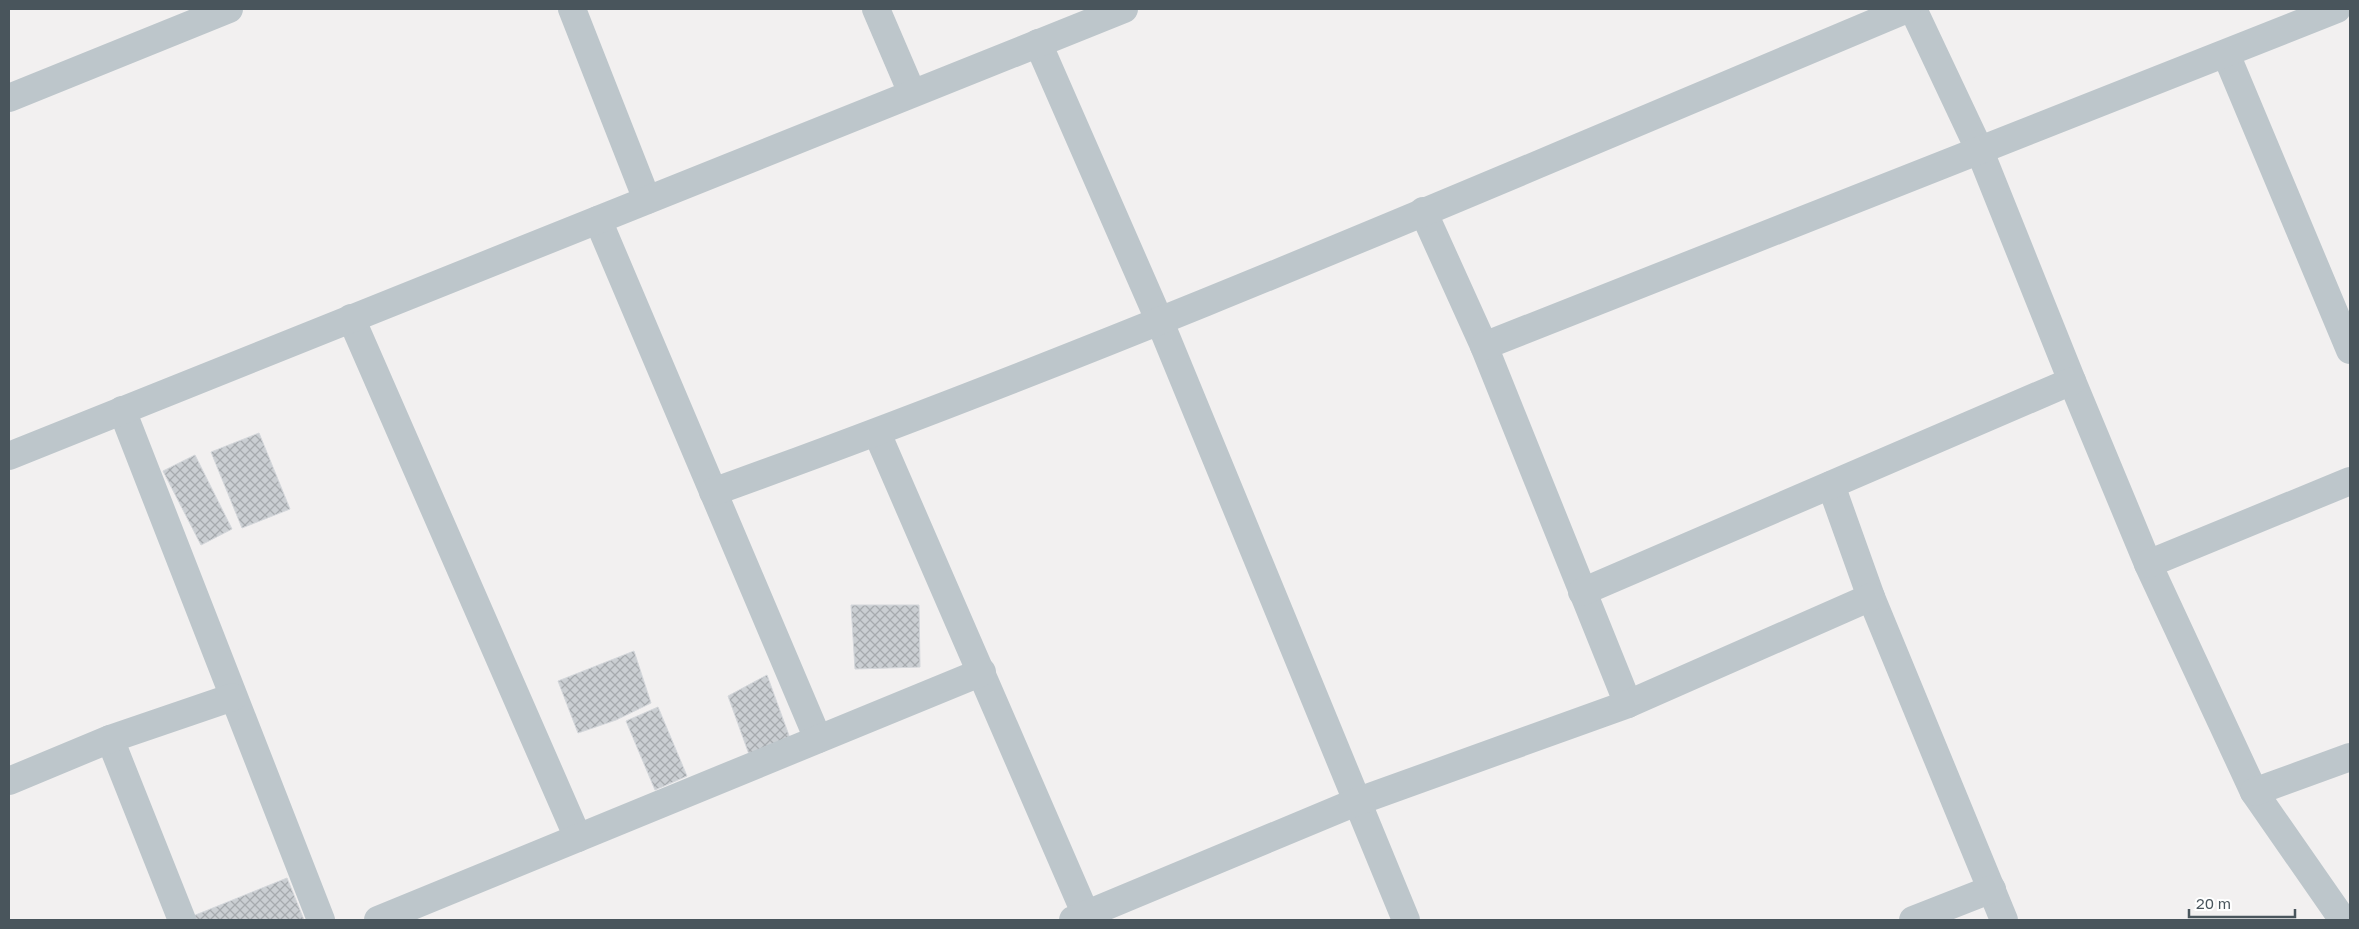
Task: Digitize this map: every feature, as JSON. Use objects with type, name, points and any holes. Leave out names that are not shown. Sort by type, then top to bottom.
[{"type":"street","points":[[9,98],[229,9]]},
{"type":"street","points":[[572,9],[647,200]]},
{"type":"street","points":[[876,9],[912,93]]},
{"type":"street","points":[[9,456],[1124,9]]},
{"type":"street","points":[[713,492],[877,433],[1160,322],[1908,9]]},
{"type":"street","points":[[1913,9],[1979,149],[2148,564],[2254,792],[2343,920]]},
{"type":"street","points":[[1484,346],[2337,9]]},
{"type":"street","points":[[1038,43],[1160,322],[1406,920]]},
{"type":"street","points":[[2226,54],[2350,350]]},
{"type":"street","points":[[1423,211],[1484,346],[1628,704]]},
{"type":"street","points":[[598,220],[818,739]]},
{"type":"street","points":[[351,318],[578,838]]},
{"type":"street","points":[[1582,592],[2072,381]]},
{"type":"street","points":[[122,410],[321,920]]},
{"type":"street","points":[[877,433],[982,672],[1079,918],[1356,802],[1628,704],[1871,597]]},
{"type":"street","points":[[2148,564],[2350,481]]},
{"type":"street","points":[[1831,485],[1871,597],[2004,920]]},
{"type":"street","points":[[378,920],[982,672]]},
{"type":"street","points":[[9,781],[110,739],[234,697]]},
{"type":"street","points":[[110,739],[182,920]]},
{"type":"street","points":[[2254,792],[2350,757]]},
{"type":"street","points":[[1913,920],[1992,889]]},
{"type":"building","points":[[259,433],[290,509],[242,528],[211,452]]},
{"type":"building","points":[[195,455],[232,529],[201,545],[163,471]]},
{"type":"building","points":[[851,605],[919,605],[920,667],[855,669]]},
{"type":"building","points":[[634,651],[651,703],[616,720],[578,733],[558,681]]},
{"type":"building","points":[[767,675],[791,741],[750,757],[728,696]]},
{"type":"building","points":[[658,707],[687,776],[655,790],[626,721]]},
{"type":"building","points":[[287,878],[304,920],[195,920],[193,916]]}]
